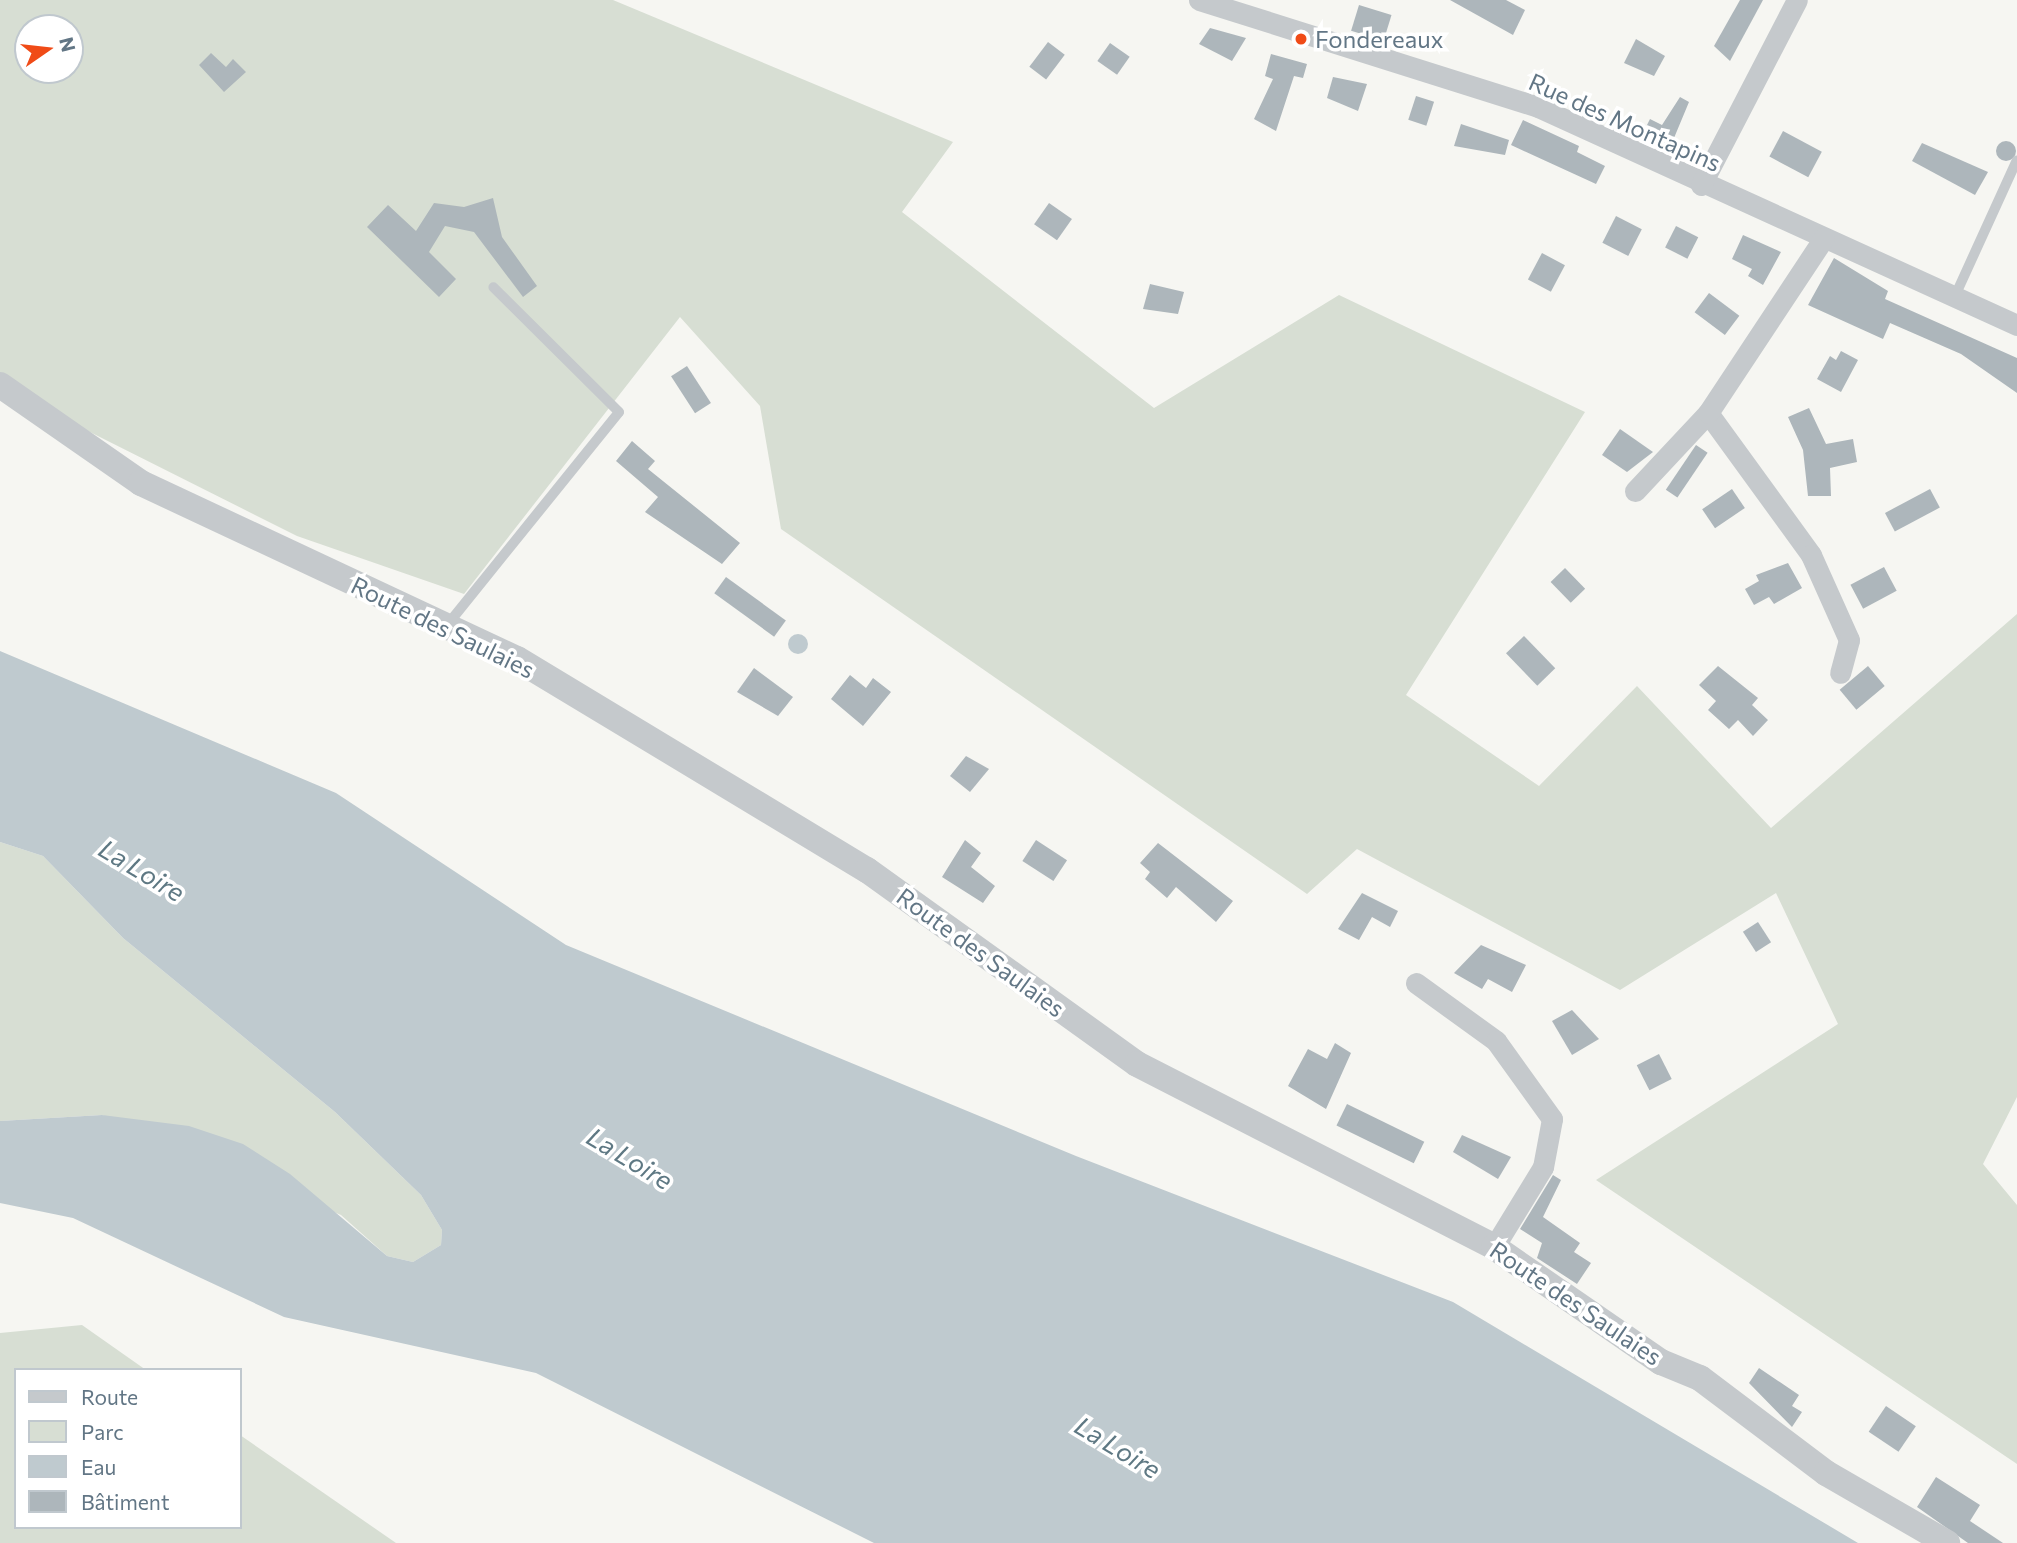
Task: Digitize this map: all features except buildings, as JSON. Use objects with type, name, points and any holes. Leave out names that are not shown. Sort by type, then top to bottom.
[{"type":"street","name":"Rue des Montapins","points":[[1201,0],[1538,107],[1701,185],[2017,325]]},
{"type":"street","points":[[1701,185],[1797,0]]},
{"type":"street","points":[[1635,491],[1708,413],[1824,238]]},
{"type":"street","name":"Route des Saulaies","points":[[0,385],[141,483],[448,624],[867,870],[1137,1064],[1494,1247],[1661,1362],[1700,1378],[1826,1472],[1947,1543]]},
{"type":"street","points":[[1708,413],[1811,555],[1849,640],[1840,673]]},
{"type":"street","points":[[1416,983],[1496,1041],[1552,1119],[1543,1167],[1494,1247]]},
{"type":"lane","points":[[1955,296],[2017,160]]},
{"type":"lane","points":[[448,624],[619,412],[493,287]]},
{"type":"green space","points":[[0,0],[613,0],[953,142],[902,212],[1154,408],[1339,295],[1585,412],[1406,695],[1539,786],[1637,686],[1771,828],[2017,614],[2017,1097],[1983,1164],[2017,1205],[2017,1464],[1596,1180],[1838,1024],[1776,893],[1620,990],[1357,849],[1307,894],[781,529],[760,406],[680,317],[464,594],[297,536],[56,415],[0,374]]},
{"type":"green space","points":[[0,842],[43,856],[123,938],[335,1112],[421,1195],[442,1230],[441,1245],[413,1262],[387,1256],[341,1215],[102,1115],[0,1121]]},
{"type":"green space","points":[[82,1325],[143,1368],[14,1368],[14,1529],[242,1529],[242,1436],[396,1543],[0,1543],[0,1333]]},
{"type":"water","points":[[798,634],[805,637],[808,644],[805,651],[798,654],[791,651],[788,644],[791,637]]},
{"type":"water","name":"La Loire","points":[[0,651],[336,793],[566,945],[1076,1156],[1453,1302],[1858,1543],[874,1543],[536,1373],[284,1317],[73,1218],[0,1203],[0,1121],[102,1115],[189,1126],[243,1144],[290,1174],[387,1256],[413,1262],[441,1245],[442,1230],[421,1195],[335,1112],[123,938],[43,856],[0,842]]},
{"type":"place","name":"Fondereaux","points":[[1301,39]]}]
